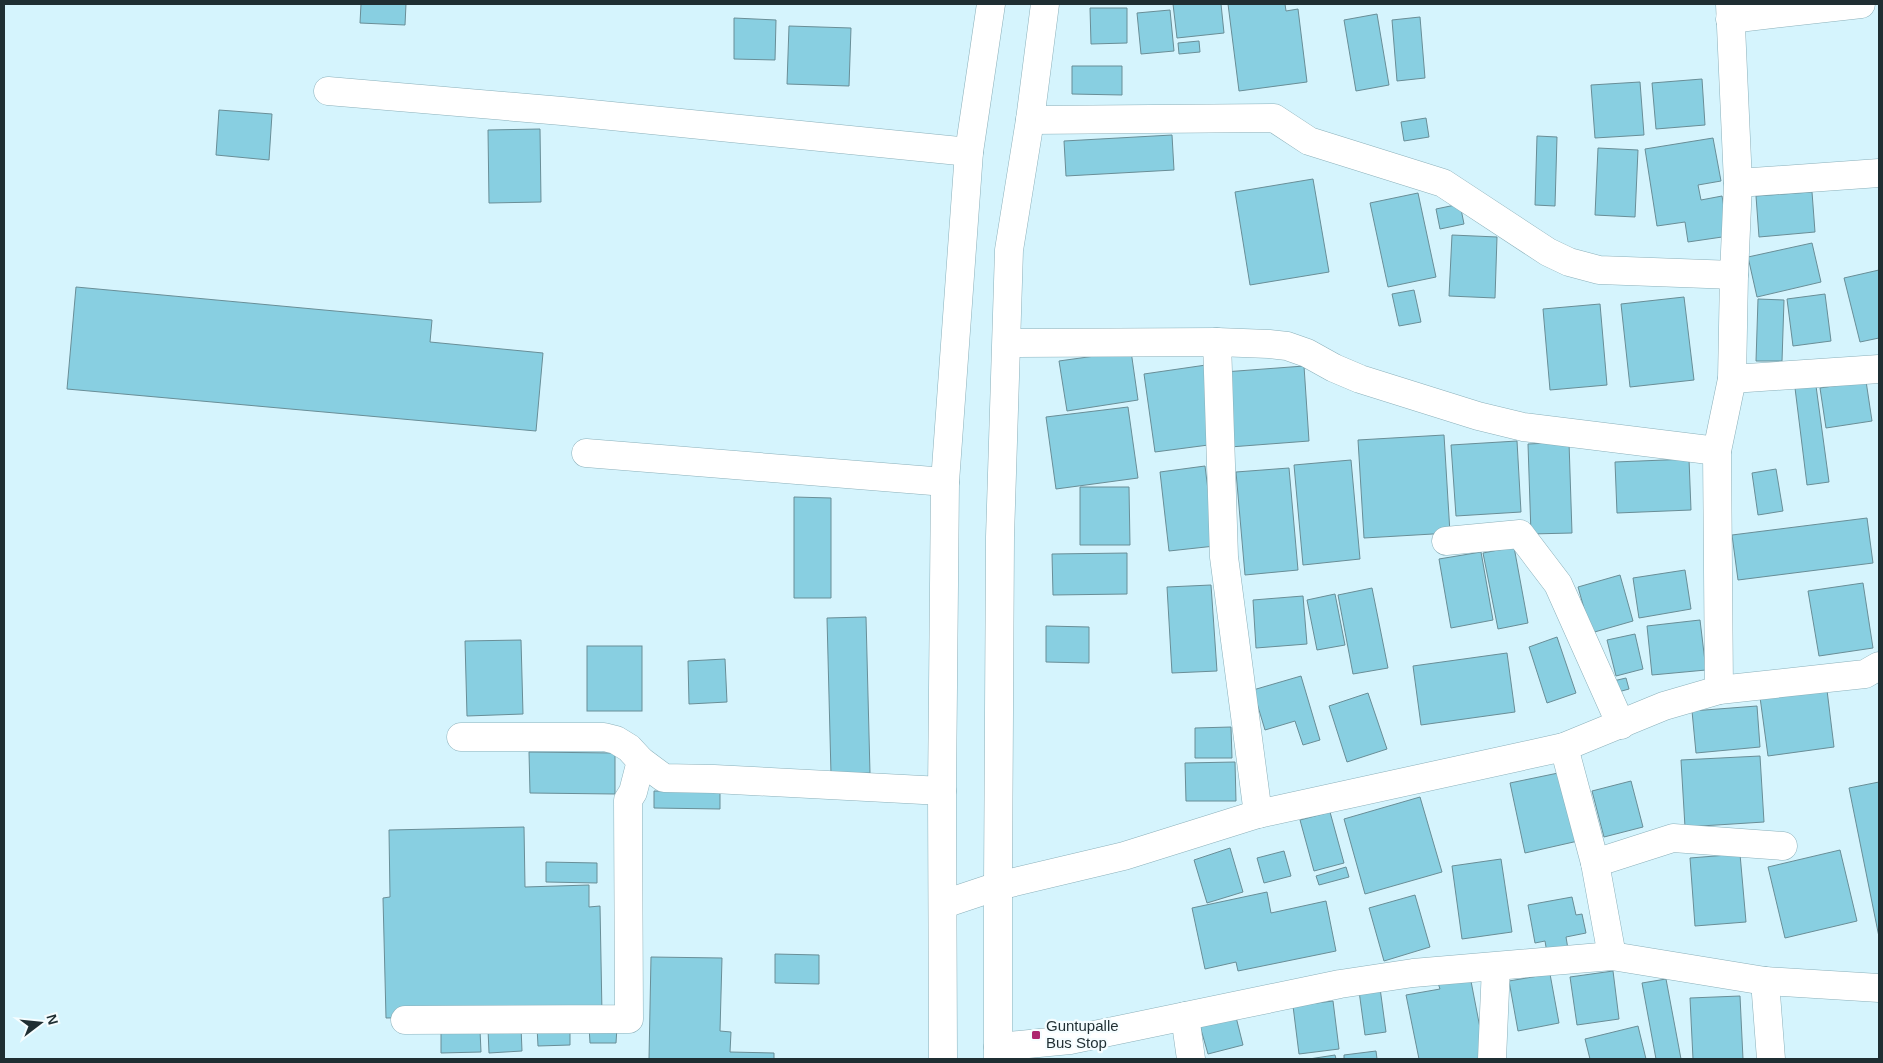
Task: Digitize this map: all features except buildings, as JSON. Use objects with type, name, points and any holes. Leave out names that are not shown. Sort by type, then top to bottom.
[{"type":"main road","points":[[943,1059],[944,904],[942,791],[945,482],[969,152],[991,4]]},
{"type":"main road","points":[[1045,4],[1010,250],[1000,537],[998,1053],[1340,984],[1413,973],[1612,956],[1765,981],[1879,988]]},
{"type":"main road","points":[[1719,690],[1717,451],[1732,379],[1738,183],[1730,11],[1861,4]]},
{"type":"main road","points":[[328,91],[582,113],[969,152]]},
{"type":"main road","points":[[1030,120],[1274,118],[1309,141],[1443,183],[1548,252],[1569,262],[1599,270],[1734,275]]},
{"type":"main road","points":[[1738,183],[1879,173]]},
{"type":"main road","points":[[1007,343],[1217,342],[1287,346],[1307,353],[1334,368],[1360,379],[1478,416],[1523,427],[1717,451]]},
{"type":"main road","points":[[1217,342],[1224,557],[1258,814]]},
{"type":"main road","points":[[1732,379],[1879,369]]},
{"type":"main road","points":[[586,452],[945,482]]},
{"type":"main road","points":[[1446,541],[1520,534],[1558,584],[1621,725]]},
{"type":"main road","points":[[944,904],[998,886],[1124,856],[1258,814],[1564,747],[1664,706],[1719,690],[1865,674],[1879,666]]},
{"type":"main road","points":[[461,737],[604,737],[616,740],[629,748],[641,761],[664,778],[942,791]]},
{"type":"main road","points":[[1564,747],[1595,862],[1612,956]]},
{"type":"main road","points":[[405,1020],[629,1019],[628,800],[633,792],[641,761]]},
{"type":"main road","points":[[1595,862],[1673,838],[1783,846]]},
{"type":"main road","points":[[1492,1059],[1496,967]]},
{"type":"main road","points":[[1765,981],[1771,1059]]},
{"type":"main road","points":[[1185,1016],[1191,1059]]},
{"type":"place","name":"Guntupalle Bus Stop","points":[[1036,1035]]}]
